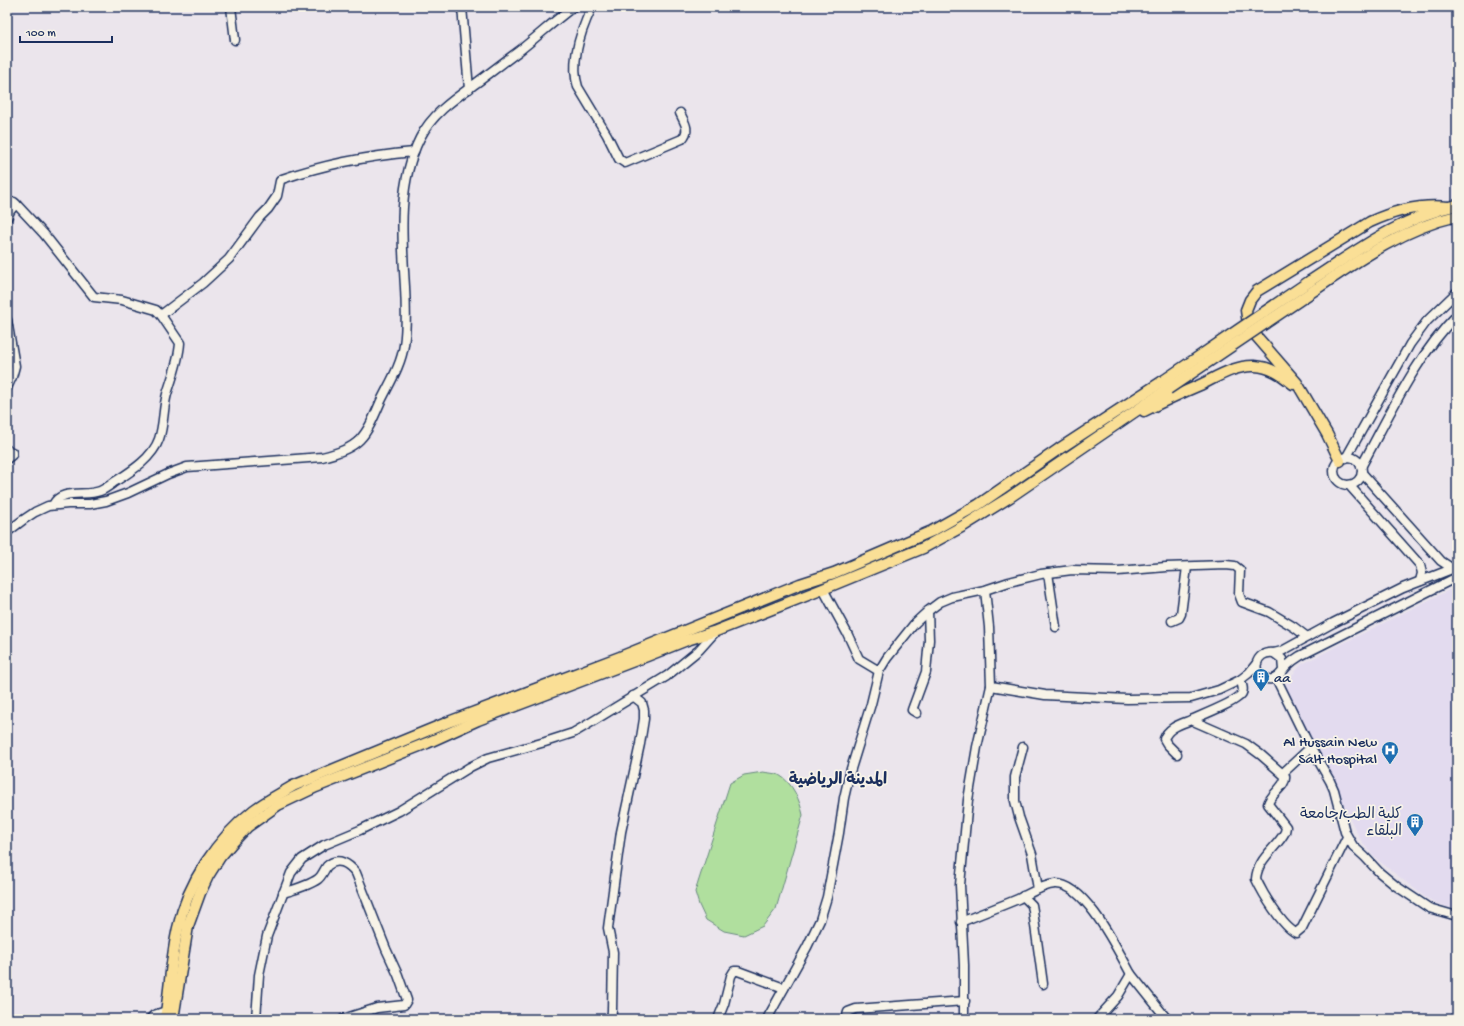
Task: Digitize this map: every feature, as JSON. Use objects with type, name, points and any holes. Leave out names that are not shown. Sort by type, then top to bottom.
[{"type":"main road","points":[[1313,285],[1344,258],[1387,232],[1420,217],[1452,206]]},
{"type":"main road","points":[[1342,459],[1303,392],[1291,375],[1251,330],[1248,324],[1246,310],[1253,295],[1262,288],[1370,222],[1385,216],[1417,208],[1452,206]]},
{"type":"main road","points":[[166,1015],[178,928],[183,908],[191,889],[202,868],[227,835],[254,810],[270,799],[293,786],[451,720],[626,655],[800,584],[834,573],[932,531],[978,505],[1059,449],[1165,385],[1313,285],[1396,238],[1434,222],[1457,216]]},
{"type":"main road","points":[[1110,428],[1230,371],[1246,366],[1270,369],[1278,372],[1303,392]]},
{"type":"main road","points":[[173,1019],[188,926],[208,876],[220,858],[247,827],[278,805],[316,787],[478,720],[823,590],[923,548],[1010,497],[1110,428],[1165,385]]},
{"type":"street","points":[[231,7],[235,40]]},
{"type":"street","points":[[462,7],[468,88]]},
{"type":"street","points":[[7,532],[14,525],[35,512],[53,505],[90,504],[106,501],[187,467],[322,457],[341,453],[358,443],[370,424],[392,382],[404,346],[406,307],[403,207],[407,174],[414,152],[422,135],[433,118],[448,104],[519,51],[573,7]]},
{"type":"street","points":[[592,7],[585,25],[577,56],[575,79],[578,87],[608,135],[619,159],[626,163],[682,139],[686,135],[687,127],[680,112]]},
{"type":"street","points":[[161,315],[203,283],[230,259],[277,196],[280,181],[282,179],[331,164],[414,152]]},
{"type":"street","points":[[7,204],[11,201],[16,204],[44,234],[94,297],[122,300],[156,310],[161,315],[180,344],[179,355],[166,396],[160,436],[153,450],[136,467],[102,491],[64,495],[56,500],[53,505]]},
{"type":"street","points":[[7,218],[10,210],[16,204]]},
{"type":"street","points":[[1420,581],[1422,573],[1420,565],[1349,485],[1340,482],[1336,478],[1335,469],[1410,344],[1427,321],[1457,292]]},
{"type":"street","points":[[1349,485],[1356,483],[1361,477],[1361,470],[1417,365],[1433,343],[1457,315]]},
{"type":"street","points":[[7,320],[14,366],[12,377],[7,388]]},
{"type":"street","points":[[7,450],[12,452],[12,455],[7,459]]},
{"type":"street","points":[[1342,459],[1355,459],[1361,470],[1441,561],[1456,571]]},
{"type":"street","points":[[767,1019],[807,947],[820,920],[827,896],[850,772],[871,704],[879,671],[907,632],[928,611],[940,602],[952,596],[985,590],[1009,582],[1048,573],[1072,570],[1118,571],[1166,567],[1226,565],[1238,568],[1241,573],[1239,594],[1242,602],[1269,612],[1294,627],[1307,637]]},
{"type":"street","points":[[1172,621],[1179,618],[1181,614],[1187,566]]},
{"type":"street","points":[[991,686],[1045,695],[1126,699],[1184,699],[1203,696],[1240,680],[1249,673],[1261,655],[1269,652],[1274,653],[1282,651],[1403,588],[1420,581],[1456,571]]},
{"type":"street","points":[[1240,680],[1276,678],[1300,656],[1410,601],[1456,571]]},
{"type":"street","points":[[1048,573],[1056,627]]},
{"type":"street","points":[[1403,588],[1410,601]]},
{"type":"street","points":[[823,590],[859,658],[879,671]]},
{"type":"street","points":[[964,1019],[964,965],[960,885],[966,814],[977,747],[991,686],[989,620],[985,590]]},
{"type":"street","points":[[917,713],[912,710],[926,672],[929,640],[928,611]]},
{"type":"street","points":[[256,1019],[259,975],[267,936],[291,873],[302,859],[324,845],[360,830],[399,811],[470,767],[488,758],[573,733],[667,676],[686,662],[716,631]]},
{"type":"street","points":[[1274,653],[1282,659],[1283,670]]},
{"type":"street","points":[[1256,663],[1258,672],[1264,678]]},
{"type":"street","points":[[1276,678],[1330,781],[1347,837],[1353,846],[1365,856],[1379,872],[1396,886],[1430,908],[1457,916]]},
{"type":"street","points":[[1177,754],[1167,744],[1164,738],[1170,730],[1214,710],[1241,695],[1243,690],[1240,680]]},
{"type":"street","points":[[610,1019],[612,1011],[613,952],[608,928],[621,832],[644,719],[642,703],[633,696]]},
{"type":"street","points":[[1191,720],[1246,744],[1283,773],[1286,778],[1270,799],[1268,804],[1286,827],[1286,832],[1262,861],[1256,875],[1256,879],[1283,923],[1292,931],[1296,933],[1302,928],[1347,837]]},
{"type":"street","points":[[1023,747],[1015,777],[1015,801],[1032,854],[1038,889]]},
{"type":"street","points":[[1283,773],[1311,747]]},
{"type":"street","points":[[283,893],[319,878],[326,867],[333,863],[346,863],[356,874],[407,1000],[404,1005],[377,1008],[343,1019]]},
{"type":"street","points":[[961,922],[1038,889],[1053,884],[1064,885],[1080,896],[1088,904],[1106,930],[1131,974],[1167,1019]]},
{"type":"street","points":[[1023,896],[1032,905],[1034,911],[1043,984]]},
{"type":"street","points":[[718,1019],[724,1004],[731,976],[734,971],[738,971],[784,988]]},
{"type":"street","points":[[1097,1019],[1118,996],[1131,974]]},
{"type":"street","points":[[846,1019],[848,1012],[856,1009],[965,1001]]},
{"type":"street","points":[[150,1019],[154,1015],[166,1015]]},
{"type":"shaded area","name":"Al Hussain New Salt Hospital","points":[[1457,586],[1457,908],[1447,907],[1425,897],[1379,861],[1369,851],[1360,839],[1287,690],[1286,685],[1287,681],[1302,664]]},
{"type":"green space","points":[[763,772],[773,773],[784,778],[792,787],[798,798],[803,815],[776,909],[763,926],[744,935],[724,931],[706,920],[695,892],[730,783],[744,775]]},
{"type":"place","name":"aa","points":[[1261,692]]},
{"type":"place","name":"Al Hussain New Salt Hospital","points":[[1390,765]]},
{"type":"place","name":"كلية الطب/جامعة البلقاء","points":[[1415,837]]},
{"type":"district","name":"المدينة الرياضية","points":[[838,778]]}]
